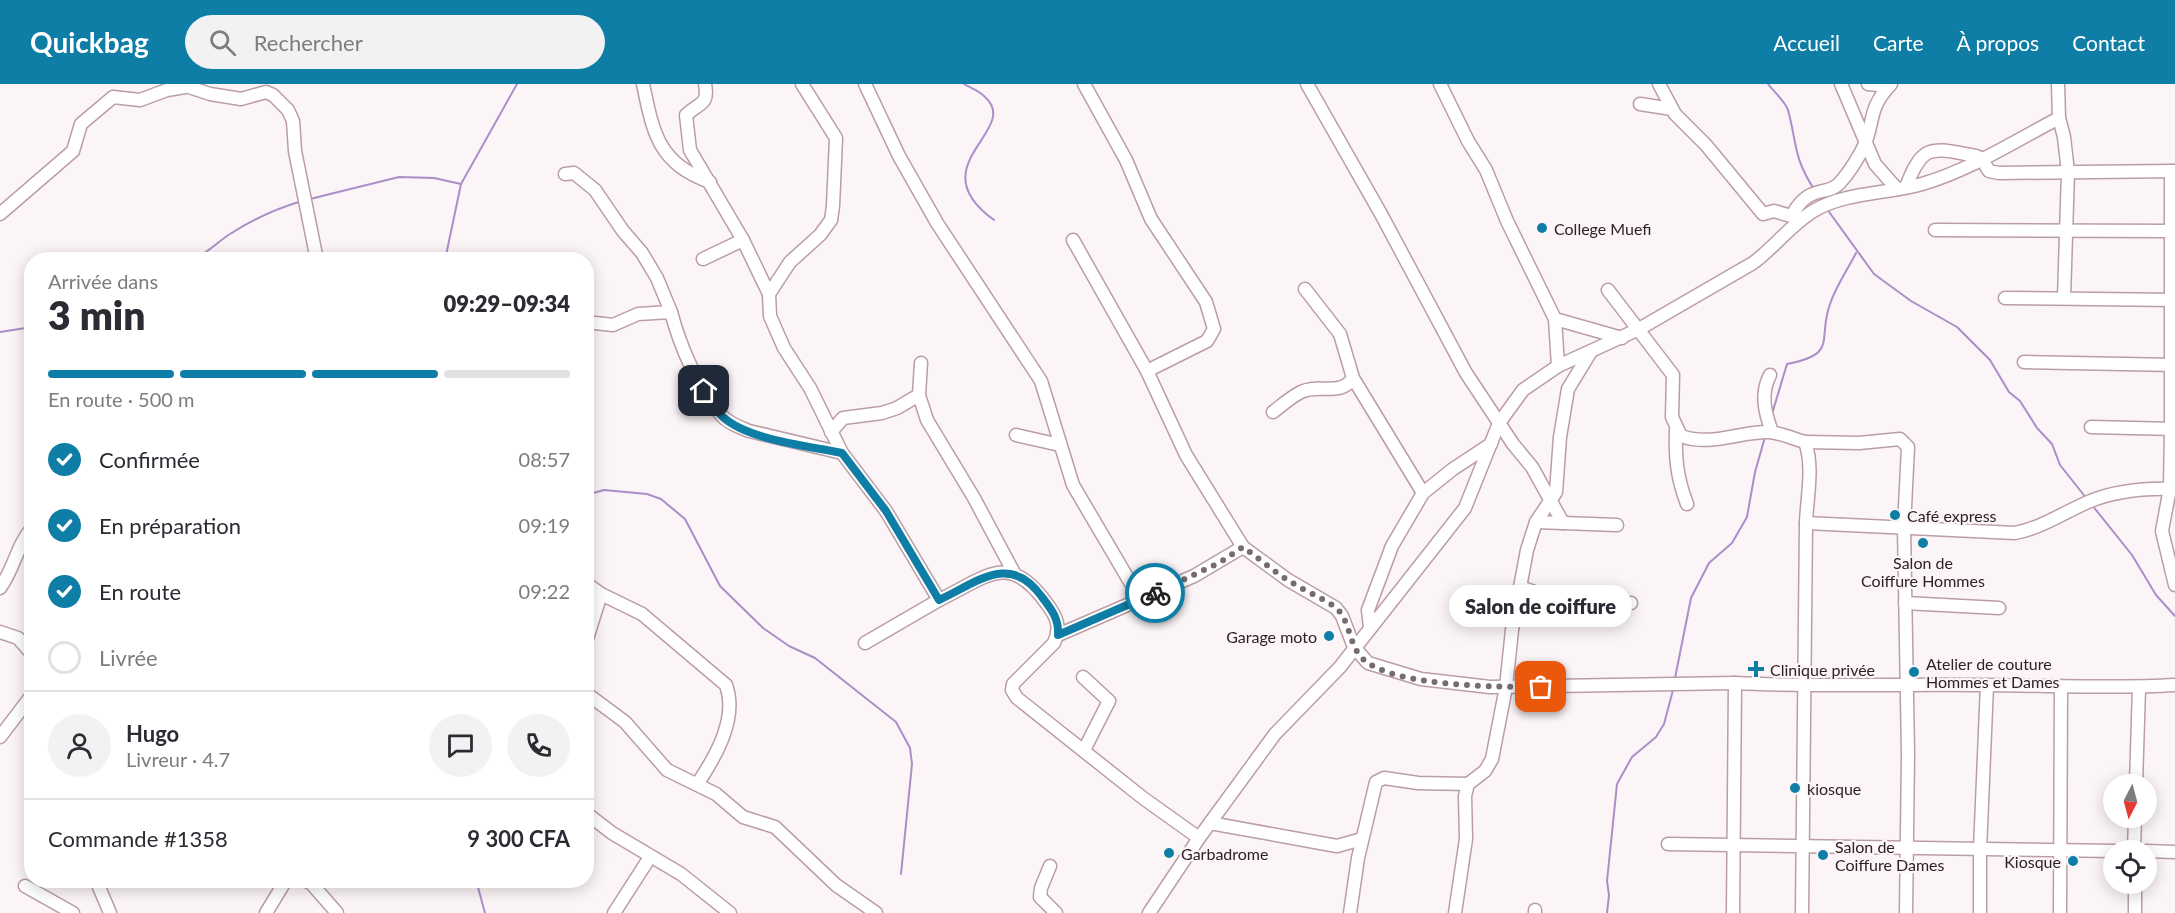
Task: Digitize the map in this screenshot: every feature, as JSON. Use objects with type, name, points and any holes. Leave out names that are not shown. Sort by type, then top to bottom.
[{"type":"street","points":[[643,84],[655,134],[666,154],[681,169],[710,182]]},
{"type":"street","points":[[705,84],[707,97],[705,101],[686,115],[690,150],[743,240],[769,294]]},
{"type":"street","points":[[802,84],[836,138],[831,220],[820,235],[790,262],[769,294],[768,308],[778,335],[810,388],[842,453],[886,511],[939,600]]},
{"type":"street","points":[[865,84],[899,156],[937,223],[1041,381],[1073,485],[1130,582],[1145,597]]},
{"type":"street","points":[[1084,84],[1126,160],[1151,219],[1206,302],[1214,324],[1213,334],[1207,342],[1148,371]]},
{"type":"street","points":[[1307,84],[1381,213],[1466,374],[1532,467],[1563,523]]},
{"type":"street","points":[[1440,84],[1468,141],[1486,170],[1507,221],[1555,319],[1558,366]]},
{"type":"street","points":[[1659,84],[1672,109],[1706,145],[1763,214],[1774,211],[1796,217],[1832,202],[1932,180],[1982,158],[2059,118]]},
{"type":"street","points":[[1840,84],[1875,164],[1901,188]]},
{"type":"street","points":[[1868,84],[1890,85]]},
{"type":"street","points":[[2058,84],[2059,118],[2064,137],[2068,172],[2064,298]]},
{"type":"street","points":[[0,214],[73,151],[81,124],[112,97],[140,100],[183,85],[210,94],[240,99],[266,92],[273,95],[288,110],[293,121],[295,151],[315,252]]},
{"type":"street","points":[[1149,913],[1199,838],[1275,734],[1340,667],[1465,508],[1499,423],[1523,390],[1558,366],[1622,338],[1752,264],[1796,217],[1805,196],[1839,184],[1861,152],[1874,107],[1890,85]]},
{"type":"street","points":[[1640,104],[1672,109]]},
{"type":"street","points":[[1901,188],[1914,167],[1929,150],[1982,158]]},
{"type":"street","points":[[1982,158],[1989,171],[2173,171],[2172,488],[2162,531],[2175,585]]},
{"type":"street","points":[[565,174],[574,173],[595,190],[622,231],[648,261],[704,391],[722,416],[749,431],[842,453]]},
{"type":"street","points":[[1935,230],[2173,231]]},
{"type":"street","points":[[703,259],[743,240]]},
{"type":"street","points":[[1073,240],[1148,371],[1186,456],[1243,547],[1288,580],[1336,608],[1342,615],[1354,647],[1368,663],[1389,671],[1443,683],[1506,687],[1736,683],[1804,686],[1906,684],[2061,688],[2139,688],[2175,685]]},
{"type":"street","points":[[1305,289],[1340,334],[1353,378],[1424,493]]},
{"type":"street","points":[[1608,290],[1673,375],[1672,417],[1676,430],[1676,468],[1687,504]]},
{"type":"street","points":[[2005,298],[2173,300]]},
{"type":"street","points":[[594,323],[612,325],[638,314],[671,312]]},
{"type":"street","points":[[1555,319],[1622,338]]},
{"type":"street","points":[[1455,913],[1466,839],[1465,796],[1468,783],[1489,766],[1506,687],[1512,630],[1527,550],[1536,522],[1550,502],[1559,479],[1560,436],[1568,389],[1590,352]]},
{"type":"street","points":[[2024,362],[2172,365]]},
{"type":"street","points":[[921,363],[919,394],[927,420],[974,498],[1014,573],[1034,585],[1056,615],[1058,635],[1054,643],[1013,684],[1012,690],[1017,698],[1143,798],[1199,838]]},
{"type":"street","points":[[1770,375],[1764,387],[1767,416],[1772,432]]},
{"type":"street","points":[[1273,412],[1301,392],[1342,388],[1349,385],[1353,378]]},
{"type":"street","points":[[831,432],[843,418],[882,413],[897,408],[919,394]]},
{"type":"street","points":[[2091,427],[2173,429]]},
{"type":"street","points":[[1676,430],[1681,436],[1690,439],[1730,439],[1772,432],[1805,442],[1859,443],[1900,438],[1908,447],[1904,527],[1906,913]]},
{"type":"street","points":[[1016,435],[1060,445]]},
{"type":"street","points":[[1802,913],[1806,523],[1810,466],[1805,442]]},
{"type":"street","points":[[1370,628],[1368,610],[1392,546],[1424,493],[1453,469],[1491,444]]},
{"type":"street","points":[[1806,523],[2014,533],[2034,529],[2099,498],[2172,488]]},
{"type":"street","points":[[1536,522],[1617,525]]},
{"type":"street","points":[[0,588],[19,555],[24,537]]},
{"type":"street","points":[[1058,635],[1219,563],[1243,547]]},
{"type":"street","points":[[865,643],[939,600],[994,573],[1014,573]]},
{"type":"street","points":[[1520,587],[1564,602],[1631,603]]},
{"type":"street","points":[[594,589],[642,614],[726,685],[731,698],[729,715],[714,760],[698,783]]},
{"type":"street","points":[[594,616],[601,594]]},
{"type":"street","points":[[1905,603],[1999,608]]},
{"type":"street","points":[[0,632],[18,638],[24,645]]},
{"type":"street","points":[[1083,677],[1109,701],[1084,750]]},
{"type":"street","points":[[1733,913],[1736,683]]},
{"type":"street","points":[[1980,913],[1980,850],[1988,685]]},
{"type":"street","points":[[2060,913],[2061,688]]},
{"type":"street","points":[[2136,774],[2139,688]]},
{"type":"street","points":[[594,699],[625,722],[667,770],[678,778],[698,783],[716,794],[742,817],[775,827],[836,885],[876,913]]},
{"type":"street","points":[[0,737],[24,706]]},
{"type":"street","points":[[1350,913],[1362,839],[1376,782],[1380,779],[1468,783]]},
{"type":"street","points":[[594,818],[650,857],[681,874],[730,913]]},
{"type":"street","points":[[1210,823],[1338,846],[1362,839]]},
{"type":"street","points":[[1668,844],[1907,850],[2103,851]]},
{"type":"street","points":[[2157,851],[2175,852]]},
{"type":"street","points":[[614,913],[650,857]]},
{"type":"street","points":[[1050,866],[1040,897],[1056,913]]},
{"type":"street","points":[[29,888],[73,913]]},
{"type":"street","points":[[99,888],[110,913]]},
{"type":"street","points":[[266,913],[281,888]]},
{"type":"street","points":[[316,888],[338,913]]},
{"type":"street","points":[[2135,894],[2136,913]]},
{"type":"waterway","points":[[447,252],[461,184],[517,84]]},
{"type":"waterway","points":[[964,84],[982,94],[993,109],[992,122],[968,165],[966,182],[973,200],[994,220]]},
{"type":"waterway","points":[[1768,84],[1787,107],[1796,150],[1802,168],[1814,189]]},
{"type":"waterway","points":[[310,199],[399,177],[434,178],[461,184]]},
{"type":"waterway","points":[[206,252],[247,224],[273,211],[302,201]]},
{"type":"waterway","points":[[1827,209],[1874,274],[1911,301],[1957,327],[1990,360],[2009,392],[2020,401],[2037,428],[2052,444],[2060,465],[2087,499]]},
{"type":"waterway","points":[[1772,414],[1787,364],[1803,360],[1820,350],[1830,304],[1856,253]]},
{"type":"waterway","points":[[0,332],[24,328]]},
{"type":"waterway","points":[[1675,678],[1691,598],[1709,563],[1732,543],[1747,517],[1755,472],[1765,437]]},
{"type":"waterway","points":[[594,493],[604,490],[647,494],[661,499],[685,519],[720,586],[763,628],[789,646],[815,658],[896,722],[910,748],[912,764],[901,874]]},
{"type":"waterway","points":[[2092,505],[2132,555],[2156,595],[2175,616]]},
{"type":"waterway","points":[[1607,913],[1609,895],[1607,881],[1617,784],[1632,757],[1656,737],[1664,724],[1673,690]]},
{"type":"waterway","points":[[478,888],[485,913]]},
{"type":"way so far","points":[[1155,593],[1219,563],[1243,547],[1300,588],[1336,608],[1342,615],[1354,647],[1360,657],[1368,663],[1389,671],[1443,683],[1490,687],[1541,687]]},
{"type":"place","name":"College Muefi","points":[[1542,228]]},
{"type":"place","name":"Café express","points":[[1895,515]]},
{"type":"place","name":"Salon de Coiffure Hommes","points":[[1923,543]]},
{"type":"place","name":"Garage moto","points":[[1329,636]]},
{"type":"place","name":"Clinique privée","points":[[1756,669]]},
{"type":"place","name":"Atelier de couture Hommes et Dames","points":[[1914,672]]},
{"type":"place","name":"Salon de coiffure","points":[[1541,687]]},
{"type":"place","name":"kiosque","points":[[1795,788]]},
{"type":"place","name":"Garbadrome","points":[[1169,853]]},
{"type":"place","name":"Salon de Coiffure Dames","points":[[1823,855]]},
{"type":"place","name":"Kiosque","points":[[2073,861]]},
{"type":"route","points":[[704,391],[722,416],[736,426],[772,438],[842,453],[902,535],[920,571],[939,600],[994,573],[1014,573],[1025,577],[1034,585],[1056,615],[1058,635],[1155,593]]}]
